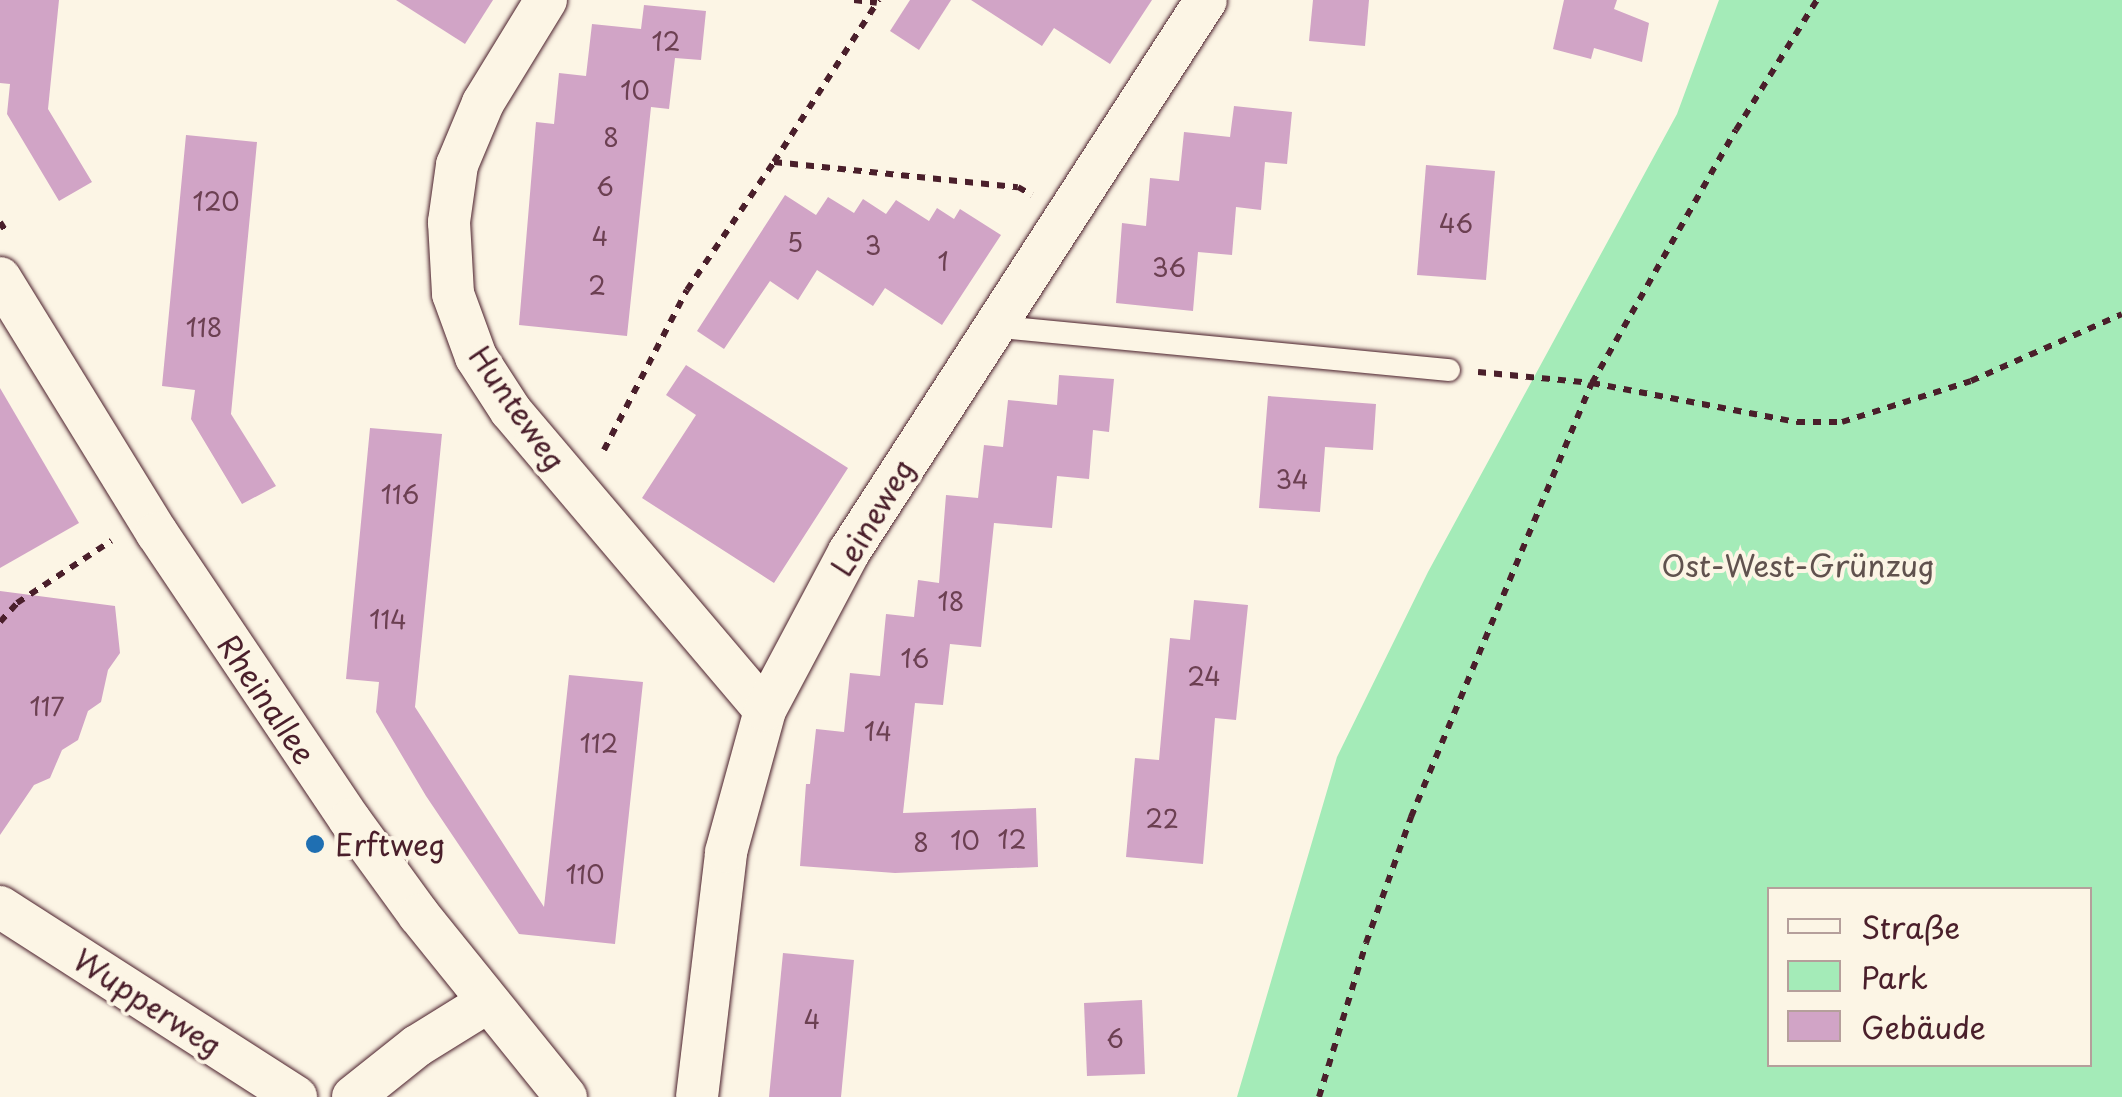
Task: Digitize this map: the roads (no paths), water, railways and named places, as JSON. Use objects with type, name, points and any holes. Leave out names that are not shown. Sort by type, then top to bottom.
[{"type":"street","name":"Hunteweg","points":[[546,0],[483,102],[457,165],[448,222],[452,294],[476,357],[512,411],[580,496],[766,710]]},
{"type":"street","name":"Leineweg","points":[[697,1097],[726,852],[766,710],[849,552],[991,326],[1206,0]]},
{"type":"street","name":"Rheinallee","points":[[0,278],[253,680],[350,820],[488,1002],[566,1097]]},
{"type":"street","name":"Wupperweg","points":[[0,907],[296,1097]]},
{"type":"street","points":[[353,1097],[417,1046],[488,1002]]},
{"type":"lane","points":[[991,326],[1448,370]]},
{"type":"place","name":"Erftweg","points":[[315,844]]},
{"type":"park label","name":"Ost-West-Grünzug","points":[[1798,565]]}]
